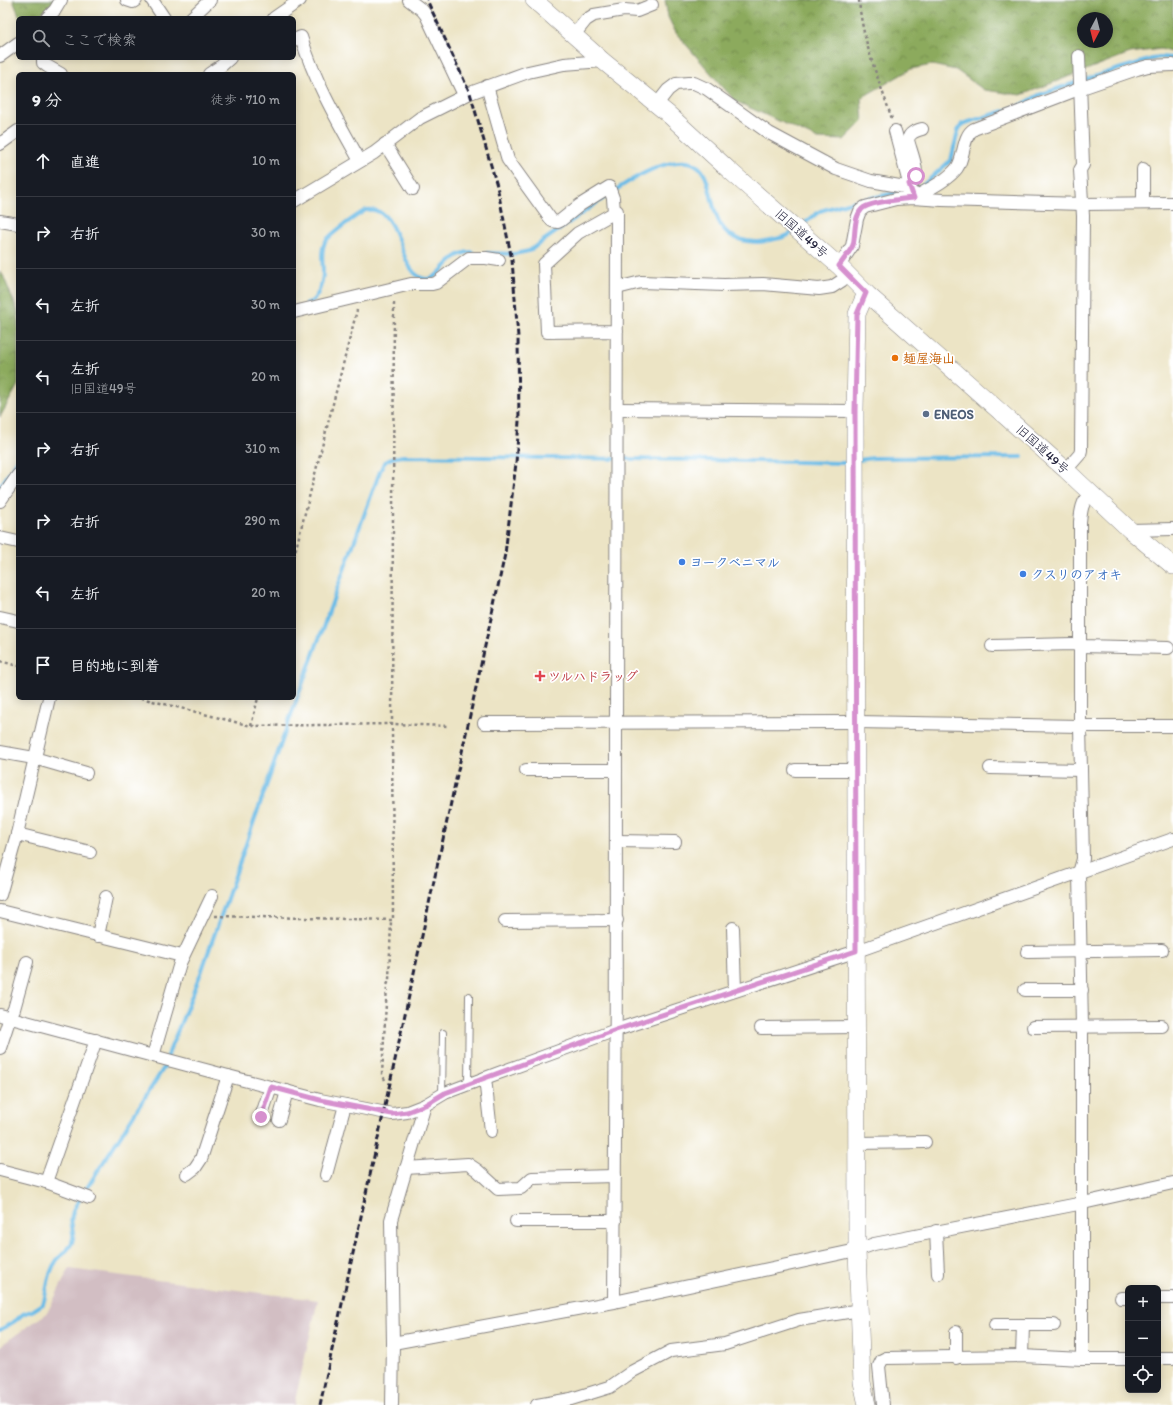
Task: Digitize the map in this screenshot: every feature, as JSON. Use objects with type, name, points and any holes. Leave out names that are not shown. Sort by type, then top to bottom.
[{"type":"street","points":[[49,16],[61,0]]},
{"type":"street","points":[[127,0],[133,2],[136,0]]},
{"type":"street","points":[[152,0],[163,16]]},
{"type":"street","points":[[193,16],[210,0]]},
{"type":"street","points":[[277,16],[300,0]]},
{"type":"street","points":[[409,0],[426,15],[464,95]]},
{"type":"street","name":"旧国道49号","points":[[534,0],[603,61],[657,104],[729,170],[791,223],[805,238],[844,271],[866,293],[1066,470],[1130,530],[1173,566]]},
{"type":"street","points":[[574,35],[586,20],[594,15],[624,10],[638,10],[652,5]]},
{"type":"street","points":[[296,39],[301,38],[308,62],[330,107],[360,161]]},
{"type":"street","points":[[0,56],[16,45]]},
{"type":"street","points":[[1066,470],[1080,454],[1081,450],[1083,204],[1080,170],[1083,165],[1079,56]]},
{"type":"street","points":[[43,60],[43,63],[58,72]]},
{"type":"street","points":[[212,72],[228,60]]},
{"type":"street","points":[[296,200],[360,161],[420,118],[464,95],[528,72],[564,64],[603,61]]},
{"type":"street","points":[[617,288],[641,282],[724,285],[763,284],[819,289],[832,287],[844,271],[852,246],[860,211],[865,207],[884,202],[911,191],[934,187],[957,167],[970,132],[1079,88],[1148,66],[1173,65]]},
{"type":"street","points":[[657,104],[668,90],[676,84],[694,83],[707,90],[769,133],[836,169],[871,181],[905,187],[911,191],[942,200],[1083,204],[1143,202],[1173,203]]},
{"type":"street","points":[[487,86],[508,160],[552,221],[558,222],[580,206],[611,192],[614,212],[617,211],[617,920],[614,1302]]},
{"type":"street","points":[[911,191],[913,181],[916,176],[916,168],[908,136],[912,132],[922,129]]},
{"type":"street","points":[[896,131],[911,191]]},
{"type":"street","points":[[0,144],[16,132]]},
{"type":"street","points":[[385,144],[413,189]]},
{"type":"street","points":[[1143,170],[1143,202]]},
{"type":"street","points":[[614,212],[578,233],[544,264],[547,332],[617,331]]},
{"type":"street","points":[[0,221],[16,224]]},
{"type":"street","points":[[296,312],[411,284],[436,283],[469,258],[499,260]]},
{"type":"street","points":[[866,293],[857,314],[855,461],[857,722],[857,1250],[862,1382],[867,1405]]},
{"type":"street","points":[[617,409],[855,411]]},
{"type":"street","points":[[0,501],[16,477]]},
{"type":"street","points":[[1082,1359],[1082,990],[1079,873],[1083,859],[1080,726],[1080,522],[1084,499],[1090,493]]},
{"type":"street","points":[[1130,530],[1173,529]]},
{"type":"street","points":[[0,538],[16,542]]},
{"type":"street","points":[[0,616],[16,620]]},
{"type":"street","points":[[992,646],[1073,644],[1080,646],[1168,648]]},
{"type":"street","points":[[0,895],[17,834],[48,700]]},
{"type":"street","points":[[484,723],[857,722],[1173,726]]},
{"type":"street","points":[[0,752],[34,758],[86,773]]},
{"type":"street","points":[[990,768],[1081,770]]},
{"type":"street","points":[[526,770],[616,770]]},
{"type":"street","points":[[795,770],[857,770]]},
{"type":"street","points":[[17,834],[90,852]]},
{"type":"street","points":[[5,1016],[228,1076],[345,1105],[392,1114],[407,1112],[468,1084],[616,1030],[856,951],[1173,839]]},
{"type":"street","points":[[617,841],[675,842]]},
{"type":"street","points":[[156,1057],[182,956],[212,896]]},
{"type":"street","points":[[98,936],[106,897]]},
{"type":"street","points":[[0,911],[182,956]]},
{"type":"street","points":[[505,921],[617,920]]},
{"type":"street","points":[[733,928],[735,990]]},
{"type":"street","points":[[1027,952],[1162,950]]},
{"type":"street","points":[[0,1048],[5,1016],[14,1009],[28,962]]},
{"type":"street","points":[[1025,990],[1082,990]]},
{"type":"street","points":[[1033,1027],[1162,1026]]},
{"type":"street","points":[[761,1028],[857,1027]]},
{"type":"street","points":[[46,1182],[96,1040]]},
{"type":"street","points":[[187,1174],[195,1168],[201,1159],[228,1076]]},
{"type":"street","points":[[485,1078],[490,1131]]},
{"type":"street","points":[[261,1117],[271,1087]]},
{"type":"street","points":[[279,1120],[287,1091]]},
{"type":"street","points":[[326,1175],[345,1105]]},
{"type":"street","points":[[392,1405],[392,1220],[425,1105]]},
{"type":"street","points":[[857,1143],[925,1142]]},
{"type":"street","points":[[406,1168],[468,1164],[498,1189],[521,1188],[532,1178],[615,1176]]},
{"type":"street","points":[[0,1170],[46,1182],[89,1198]]},
{"type":"street","points":[[393,1343],[614,1302],[857,1250],[874,1244],[1083,1203],[1173,1183]]},
{"type":"street","points":[[516,1221],[615,1221]]},
{"type":"street","points":[[936,1231],[938,1274]]},
{"type":"street","points":[[1161,1298],[1173,1298]]},
{"type":"street","points":[[537,1405],[571,1399],[610,1387],[633,1370],[671,1351],[725,1344],[799,1320],[860,1310]]},
{"type":"street","points":[[995,1325],[1054,1325]]},
{"type":"street","points":[[1022,1356],[1023,1325]]},
{"type":"street","points":[[956,1332],[956,1358]]},
{"type":"street","points":[[883,1405],[880,1366],[882,1360],[886,1358],[1022,1356],[1082,1359],[1125,1359]]},
{"type":"street","points":[[1161,1358],[1173,1358]]},
{"type":"lane","points":[[468,1084],[469,996]]},
{"type":"lane","points":[[442,1096],[443,1033]]},
{"type":"path","points":[[859,0],[866,42],[896,131]]},
{"type":"path","points":[[385,1080],[382,1074],[387,984],[389,980],[391,920],[393,920],[392,724],[394,289]]},
{"type":"path","points":[[296,548],[361,296]]},
{"type":"path","points":[[0,661],[16,665]]},
{"type":"path","points":[[149,700],[251,726],[392,724],[449,726]]},
{"type":"path","points":[[251,726],[258,700]]},
{"type":"path","points":[[203,915],[391,920]]},
{"type":"shaded area","points":[[69,1269],[318,1300],[294,1405],[0,1405],[0,1346],[47,1313]]},
{"type":"green space","points":[[13,0],[55,0],[39,16],[19,16]]},
{"type":"green space","points":[[665,0],[1173,0],[1173,53],[1161,49],[1130,53],[1021,95],[984,90],[956,70],[932,65],[911,69],[861,98],[863,121],[844,140],[818,139],[735,101],[676,33],[668,17]]},
{"type":"green space","points":[[0,272],[3,275],[16,307],[16,389],[0,417]]},
{"type":"waterway","points":[[1020,106],[1039,95],[1105,73],[1159,57],[1173,58]]},
{"type":"waterway","points":[[913,189],[922,186],[951,160],[958,131],[962,124],[1014,108]]},
{"type":"waterway","points":[[487,253],[514,254],[529,251],[635,178],[665,164],[679,162],[692,163],[701,169],[710,190],[717,216],[723,228],[732,236],[747,241],[758,242],[780,238],[793,232]]},
{"type":"waterway","points":[[801,226],[820,211],[847,203],[904,191]]},
{"type":"waterway","points":[[307,303],[311,302],[315,298],[321,285],[323,275],[322,253],[325,242],[350,220],[366,210],[378,211],[386,218],[393,228],[409,266],[417,275],[426,279],[432,278],[457,256],[472,252]]},
{"type":"waterway","points":[[0,1330],[23,1314],[32,1311],[43,1304],[51,1270],[72,1242],[72,1213],[165,1066],[169,1052],[201,973],[290,718],[381,469],[387,460],[402,456],[850,462]]},
{"type":"waterway","points":[[859,460],[873,458],[1022,457]]},
{"type":"waterway","points":[[0,487],[16,462]]},
{"type":"railway","points":[[320,1405],[505,554],[516,463],[519,421],[518,337],[512,260],[497,186],[470,93],[427,0]]},
{"type":"place","name":"麺屋海山","points":[[895,358]]},
{"type":"place","name":"ENEOS","points":[[926,414]]},
{"type":"place","name":"ヨークベニマル","points":[[682,562]]},
{"type":"place","name":"クスリのアオキ","points":[[1023,574]]},
{"type":"place","name":"ツルハドラッグ","points":[[540,676]]},
{"type":"route","points":[[261,1117],[271,1087],[320,1100],[392,1114],[407,1112],[425,1105],[445,1093],[616,1030],[856,951],[857,722],[855,411],[857,314],[866,293],[839,266],[852,246],[860,211],[865,207],[896,199],[914,198],[909,184],[916,176]]}]
